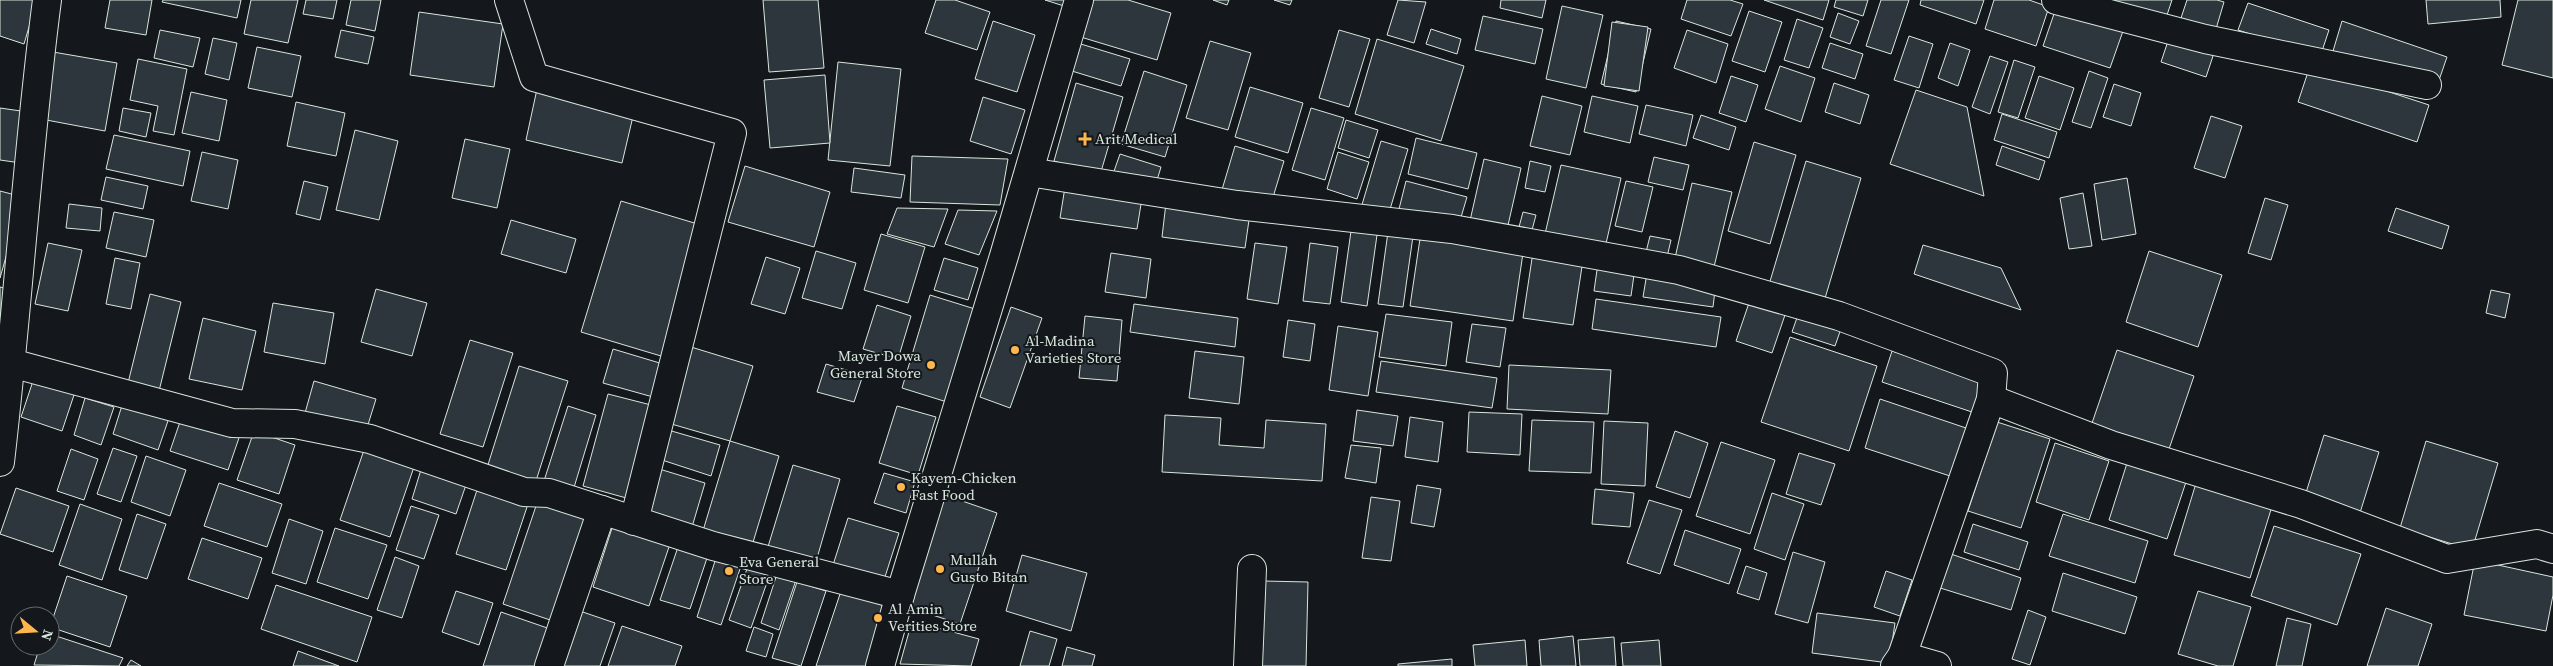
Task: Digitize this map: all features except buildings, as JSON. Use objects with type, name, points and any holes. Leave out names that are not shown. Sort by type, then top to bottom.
[{"type":"street","points":[[0,462],[6,361],[47,0]]},
{"type":"street","points":[[509,0],[534,77],[732,132],[634,521]]},
{"type":"street","points":[[880,666],[1079,0]]},
{"type":"street","points":[[2056,0],[2205,39],[2427,85]]},
{"type":"street","points":[[1028,172],[1237,205],[1452,229],[1679,270],[1839,316],[1993,373],[1991,399],[1899,661],[1938,666]]},
{"type":"street","points":[[6,361],[232,423],[295,424],[370,439],[524,492],[549,493],[713,546],[900,595]]},
{"type":"street","points":[[1991,399],[2111,446],[2301,504],[2447,558],[2537,544],[2553,548]]},
{"type":"street","points":[[549,666],[602,510]]},
{"type":"street","points":[[1248,666],[1252,569]]},
{"type":"place","name":"Arit Medical","points":[[1085,139]]},
{"type":"place","name":"Al-Madina Varieties Store","points":[[1015,350]]},
{"type":"place","name":"Mayer Dowa General Store","points":[[931,365]]},
{"type":"place","name":"Kayem-Chicken Fast Food","points":[[901,487]]},
{"type":"place","name":"Mullah Gusto Bitan","points":[[940,569]]},
{"type":"place","name":"Eva General Store","points":[[729,571]]},
{"type":"place","name":"Al Amin Verities Store","points":[[878,618]]}]
